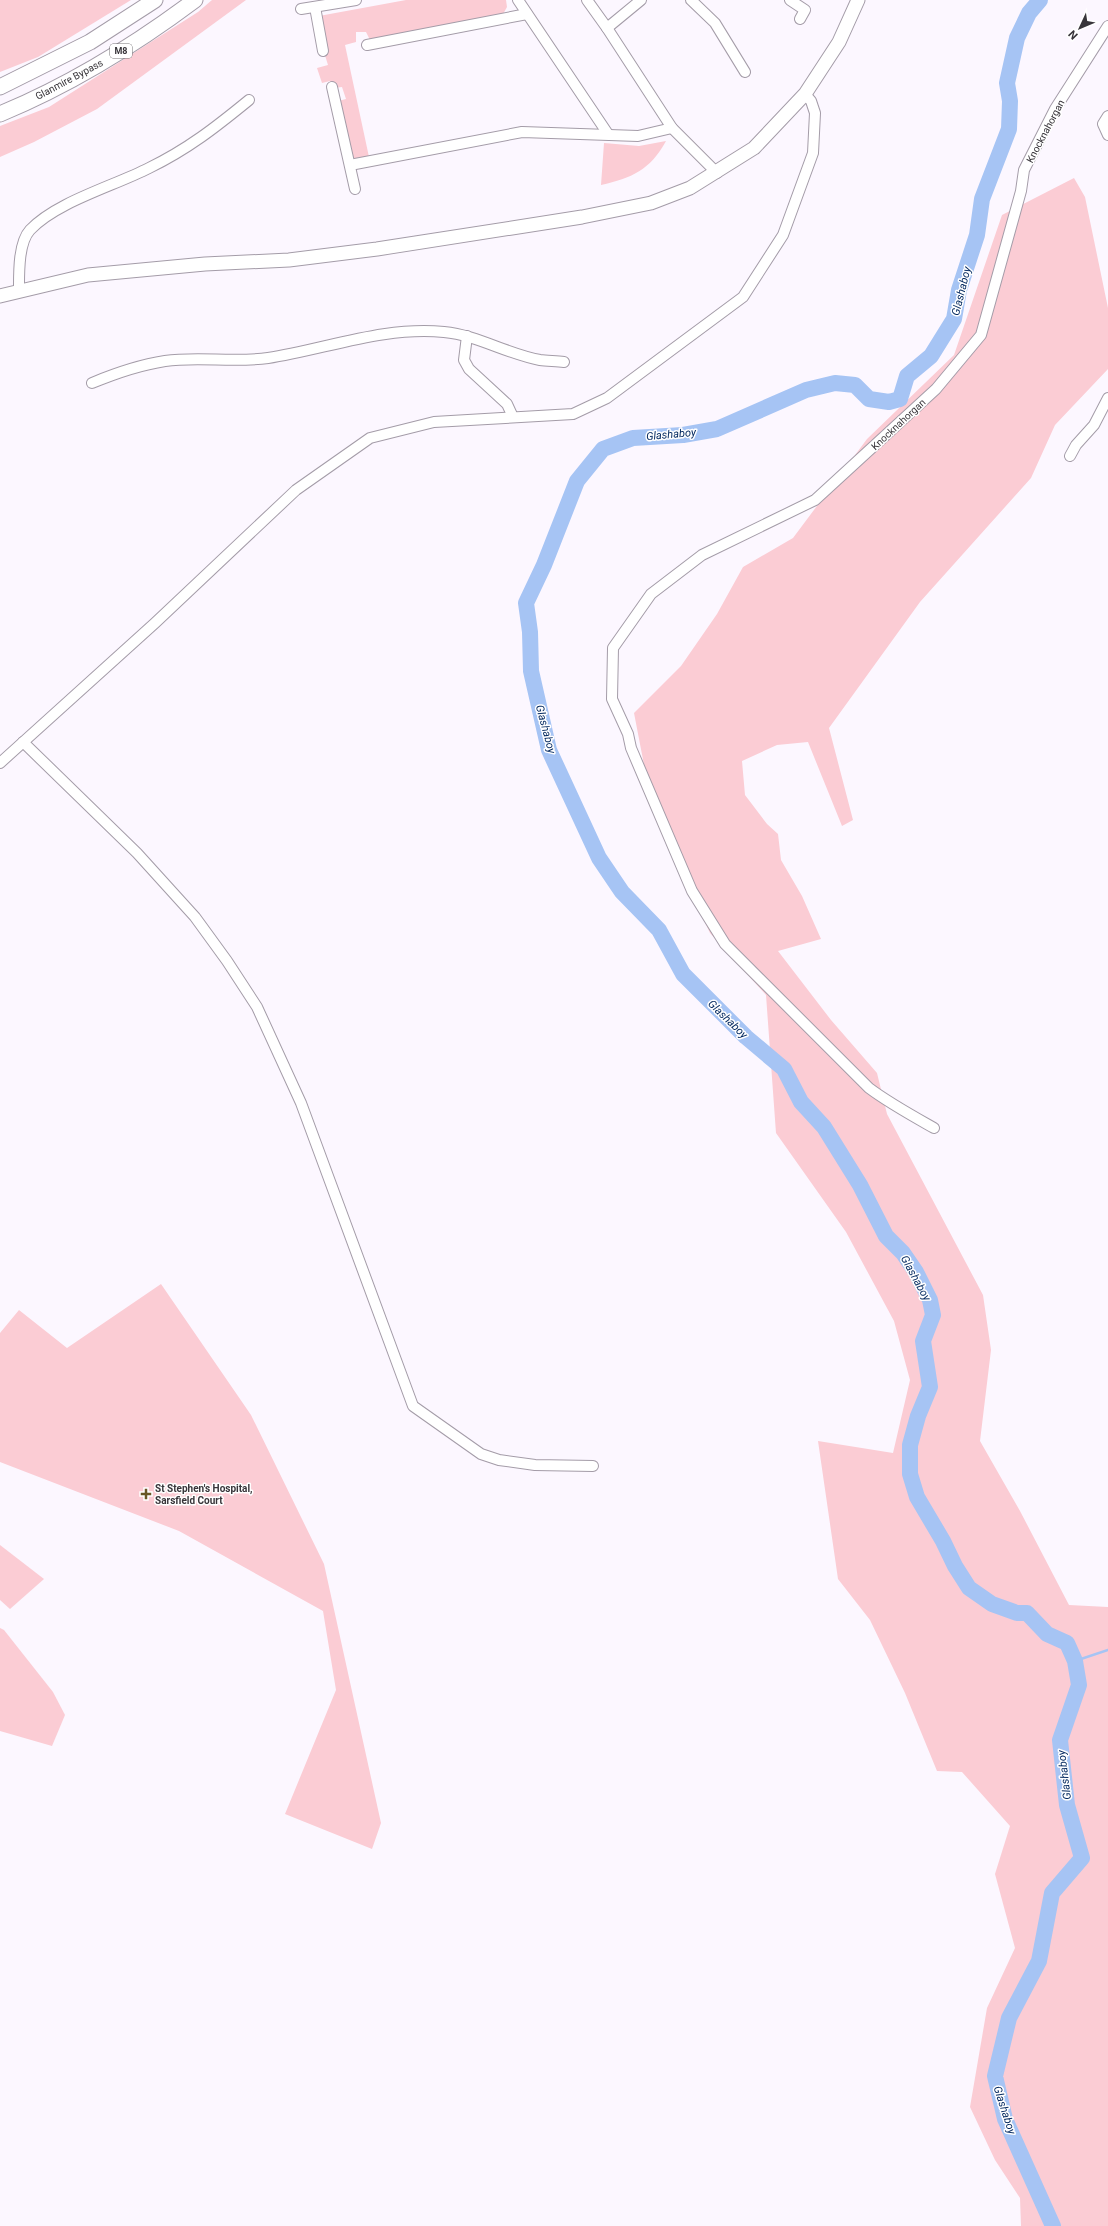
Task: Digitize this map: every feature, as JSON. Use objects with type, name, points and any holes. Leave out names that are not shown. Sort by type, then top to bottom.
[{"type":"highway","name":"M8","points":[[0,87],[90,42],[155,0]]},
{"type":"highway","name":"Glanmire Bypass","points":[[0,114],[70,80],[126,49],[195,0]]},
{"type":"main road","points":[[0,296],[88,275],[205,264],[289,260],[377,249],[582,217],[650,203],[690,188],[717,173],[754,148],[805,94],[839,42],[858,0]]},
{"type":"street","points":[[301,9],[356,0]]},
{"type":"street","points":[[518,0],[608,134]]},
{"type":"street","points":[[587,0],[672,128],[717,173]]},
{"type":"street","points":[[607,28],[641,0]]},
{"type":"street","points":[[691,0],[715,23],[745,72]]},
{"type":"street","points":[[790,0],[805,10],[800,19]]},
{"type":"street","points":[[315,7],[323,51]]},
{"type":"street","points":[[367,45],[527,14]]},
{"type":"street","name":"Knocknahorgan","points":[[934,1128],[904,1109],[890,1104],[869,1088],[725,944],[692,891],[632,748],[628,734],[612,699],[613,648],[651,594],[702,555],[815,500],[936,389],[981,335],[1021,191],[1024,170],[1055,109],[1108,26]]},
{"type":"street","points":[[332,87],[355,189]]},
{"type":"street","points":[[0,763],[156,623],[296,490],[370,438],[434,422],[573,414],[607,398],[743,297],[783,235],[813,153],[815,112],[811,101],[805,94]]},
{"type":"street","points":[[18,292],[20,253],[29,231],[38,223],[62,207],[122,181],[199,139],[249,100]]},
{"type":"street","points":[[1108,116],[1103,124],[1108,135]]},
{"type":"street","points":[[350,165],[522,132],[574,135],[608,134],[638,136],[672,128]]},
{"type":"street","points":[[92,383],[127,369],[166,361],[265,359],[300,353],[363,338],[409,332],[444,332],[467,336],[539,360],[564,362]]},
{"type":"street","points":[[467,336],[464,360],[469,369],[508,404],[513,417]]},
{"type":"street","points":[[1070,456],[1076,445],[1094,425],[1108,398]]},
{"type":"street","points":[[23,742],[137,853],[195,918],[227,961],[256,1007],[301,1103],[413,1406],[481,1454],[499,1460],[535,1465],[593,1466]]},
{"type":"shaded area","points":[[0,0],[131,0],[38,57],[0,72]]},
{"type":"shaded area","points":[[212,0],[246,0],[97,109],[34,142],[0,157],[0,126],[49,107],[198,12]]},
{"type":"shaded area","points":[[406,0],[506,0],[507,7],[502,16],[370,40],[366,32],[356,32],[356,42],[345,45],[369,157],[351,160],[338,101],[346,99],[342,87],[334,88],[330,81],[322,83],[317,68],[328,65],[315,23],[319,16]]},
{"type":"shaded area","points":[[666,141],[660,151],[647,166],[631,176],[601,185],[604,143],[639,146]]},
{"type":"shaded area","points":[[1074,178],[1085,197],[1108,308],[1108,369],[1055,425],[1031,478],[920,602],[829,728],[853,820],[842,826],[808,742],[777,745],[742,761],[745,795],[767,824],[778,834],[781,860],[802,896],[821,939],[778,951],[831,1020],[877,1073],[887,1114],[983,1295],[991,1350],[980,1441],[1020,1511],[1069,1605],[1108,1607],[1108,2226],[1021,2226],[1020,2198],[995,2160],[970,2107],[987,2008],[1015,1948],[995,1874],[1010,1826],[962,1772],[937,1771],[905,1693],[870,1620],[838,1579],[818,1441],[893,1453],[910,1380],[894,1321],[846,1232],[776,1133],[766,995],[710,933],[684,879],[646,775],[634,713],[681,666],[717,614],[743,567],[793,538],[867,439],[954,355],[1002,215]]},
{"type":"shaded area","points":[[161,1284],[251,1415],[324,1564],[381,1823],[372,1849],[285,1814],[336,1690],[323,1611],[179,1531],[0,1462],[0,1333],[19,1310],[67,1348]]},
{"type":"shaded area","points":[[0,1545],[44,1579],[10,1609],[0,1600]]},
{"type":"shaded area","points":[[0,1628],[4,1630],[53,1692],[65,1715],[52,1746],[0,1731]]},
{"type":"waterway","name":"Glashaboy","points":[[1040,0],[1029,13],[1017,38],[1007,83],[1010,101],[1009,129],[982,199],[977,235],[959,290],[954,319],[931,356],[907,376],[900,399],[889,402],[869,399],[855,385],[835,383],[806,390],[717,429],[683,435],[633,438],[603,449],[577,481],[544,565],[526,603],[530,632],[531,671],[549,750],[599,858],[622,892],[659,930],[683,974],[746,1037],[784,1069],[801,1102],[824,1127],[860,1185],[886,1236],[903,1253],[916,1272],[930,1300],[933,1315],[923,1341],[930,1387],[918,1416],[910,1445],[910,1474],[917,1497],[943,1541],[955,1566],[969,1588],[992,1604],[1017,1613],[1027,1613],[1047,1634],[1067,1643],[1075,1661],[1079,1685],[1060,1740],[1067,1805],[1082,1858],[1052,1893],[1039,1961],[1009,2018],[995,2076],[1005,2119],[1053,2226]]},
{"type":"waterway","points":[[1075,1661],[1108,1650]]},
{"type":"place","name":"St Stephen's Hospital, Sarsfield Court","points":[[146,1494]]}]
